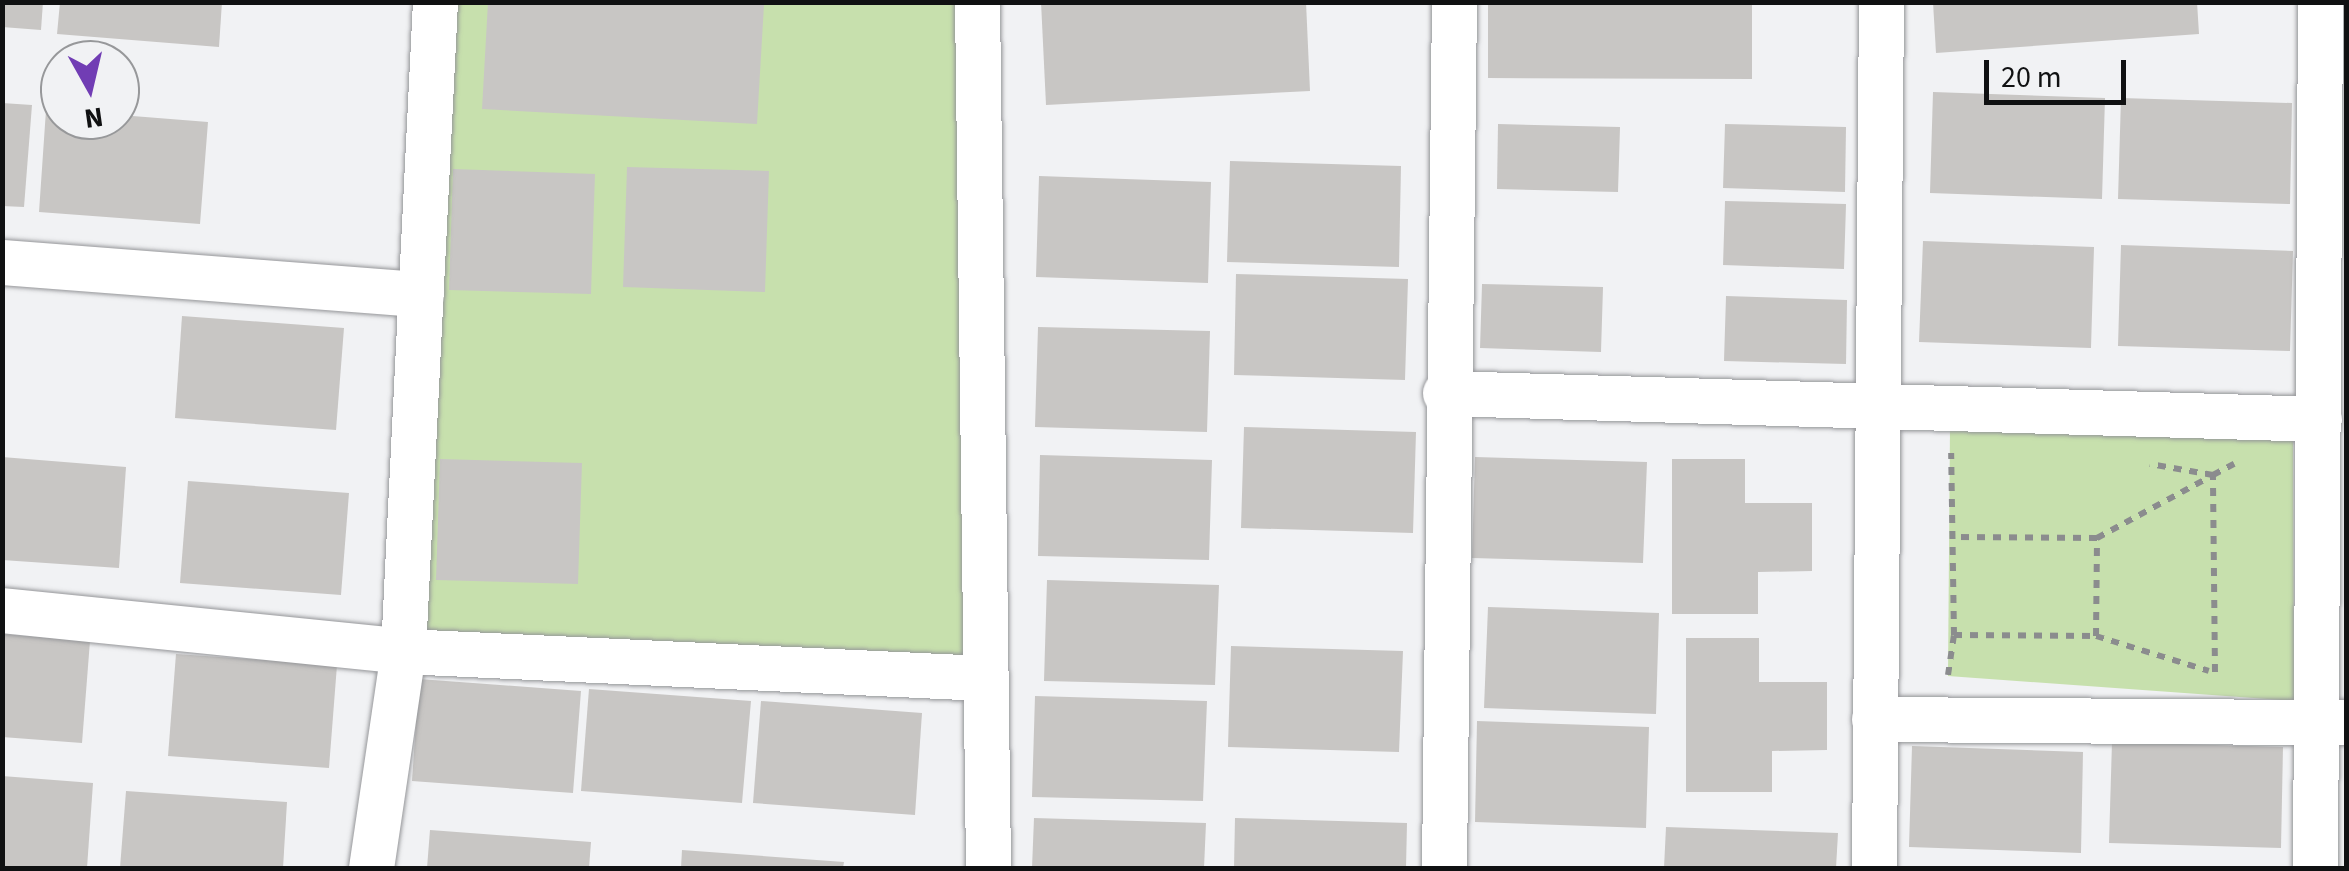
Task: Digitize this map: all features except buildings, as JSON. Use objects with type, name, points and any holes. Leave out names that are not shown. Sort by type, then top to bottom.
[{"type":"street","points":[[372,868],[403,651],[435,2]]},
{"type":"street","points":[[977,2],[988,868]]},
{"type":"street","points":[[1444,868],[1445,393],[1454,2]]},
{"type":"street","points":[[1874,868],[1881,2]]},
{"type":"street","points":[[2315,868],[2333,722],[2319,418],[2320,2]]},
{"type":"street","points":[[2,262],[421,294]]},
{"type":"street","points":[[1445,393],[1877,410],[2319,418]]},
{"type":"street","points":[[2,610],[403,651],[984,678]]},
{"type":"street","points":[[1874,719],[2333,722]]},
{"type":"path","points":[[1951,446],[1954,635],[1948,676],[1967,676]]},
{"type":"path","points":[[1954,537],[2097,538],[2245,458]]},
{"type":"path","points":[[2138,462],[2213,475]]},
{"type":"path","points":[[2212,670],[2213,475]]},
{"type":"path","points":[[2096,636],[2097,538]]},
{"type":"path","points":[[1954,635],[2096,636],[2228,677]]},
{"type":"path","points":[[2174,671],[2212,670]]},
{"type":"green space","points":[[435,3],[977,3],[984,678],[403,651]]},
{"type":"green space","points":[[1950,428],[2293,433],[2294,701],[1948,676]]}]
